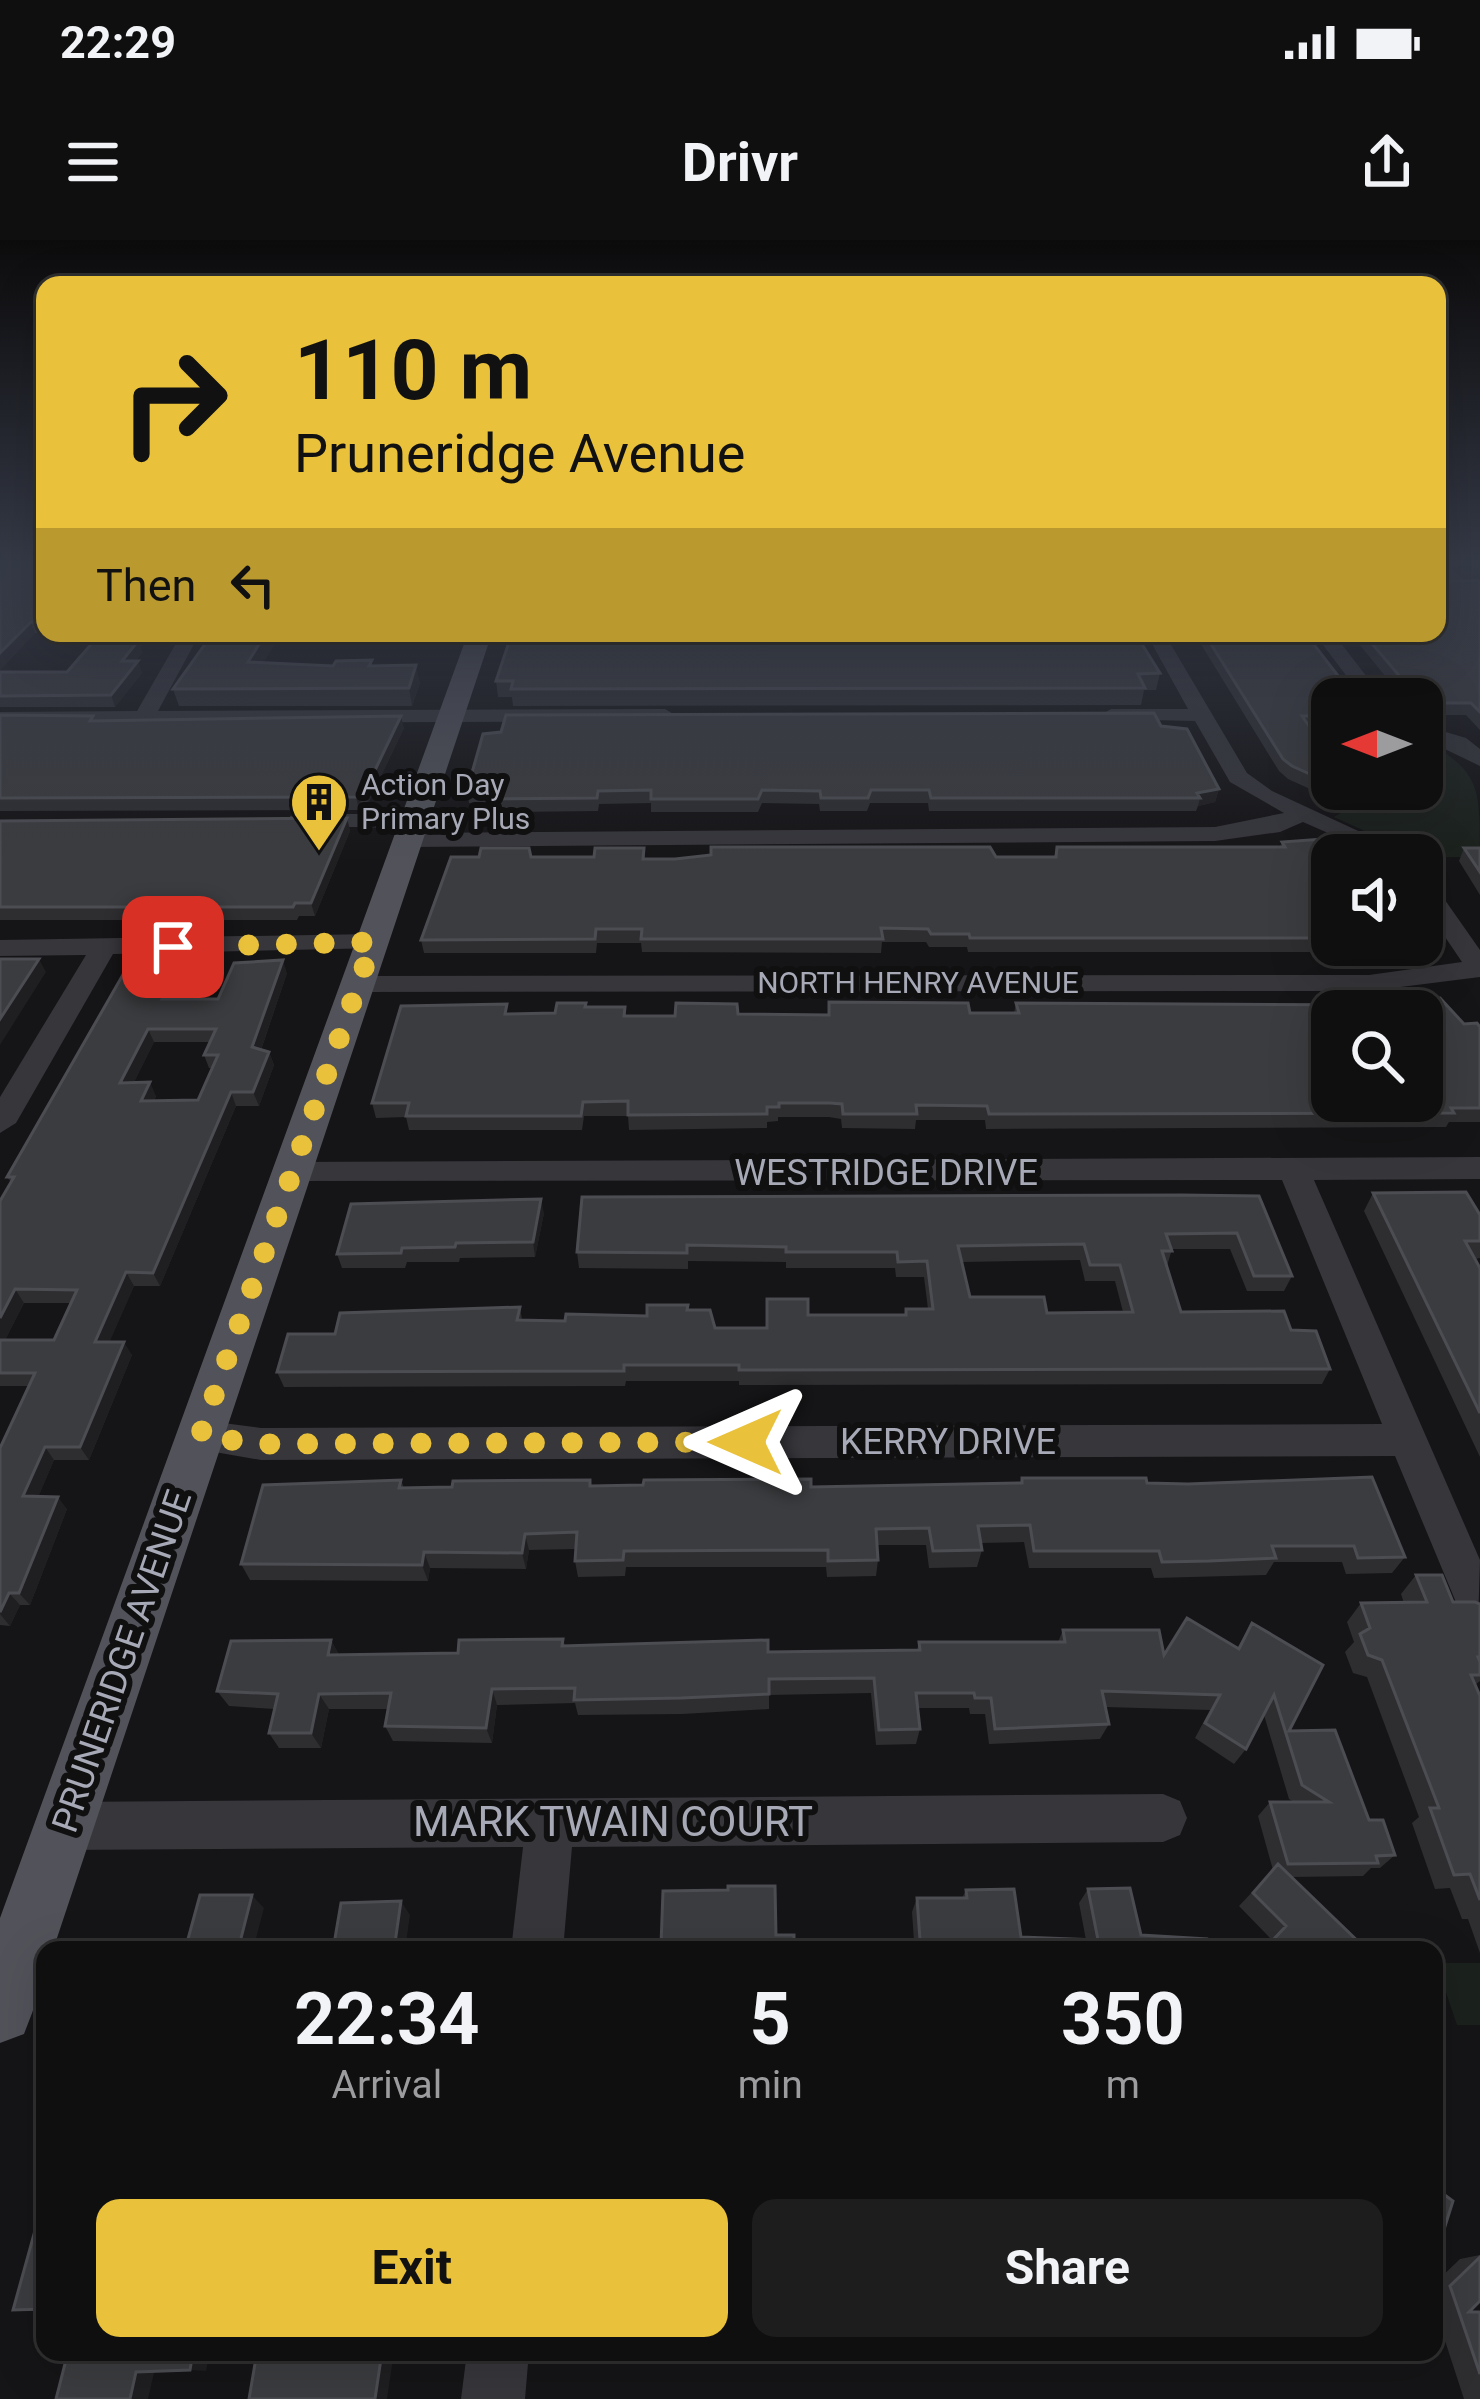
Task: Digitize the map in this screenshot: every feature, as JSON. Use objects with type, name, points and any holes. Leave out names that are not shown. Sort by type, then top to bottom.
[{"type":"main road","name":"PRUNERIDGE AVENUE","points":[[0,2010],[469,663]]},
{"type":"street","points":[[144,718],[174,663]]},
{"type":"street","points":[[1172,663],[1238,777],[1350,834]]},
{"type":"street","points":[[0,718],[682,715]]},
{"type":"street","points":[[1086,715],[1203,715]]},
{"type":"street","points":[[1443,738],[1480,759]]},
{"type":"street","points":[[261,821],[410,830],[1215,834],[1280,825],[1302,813]]},
{"type":"street","points":[[1443,909],[1469,938],[1479,969]]},
{"type":"street","name":"NORTH HENRY AVENUE","points":[[0,948],[365,963],[1369,983],[1479,969]]},
{"type":"street","points":[[0,1123],[103,949]]},
{"type":"street","name":"WESTRIDGE DRIVE","points":[[291,1173],[1480,1168]]},
{"type":"street","points":[[1295,1172],[1478,1605]]},
{"type":"street","name":"KERRY DRIVE","points":[[200,1436],[261,1444],[1407,1440]]},
{"type":"street","name":"MARK TWAIN COURT","points":[[63,1826],[1163,1818]]},
{"type":"street","points":[[538,1941],[550,1822]]},
{"type":"street","points":[[493,2399],[497,2361]]},
{"type":"shaded area","points":[[1443,752],[1473,783],[1480,857],[1443,857],[1443,834],[1371,834],[1334,817],[1346,810],[1443,810]]},
{"type":"shaded area","points":[[1443,1963],[1480,1963],[1480,2025],[1457,2025],[1443,1984]]},
{"type":"building","points":[[75,663],[137,663],[111,695],[0,696],[0,672],[67,672]]},
{"type":"building","points":[[192,663],[416,665],[409,688],[173,689]]},
{"type":"building","points":[[502,663],[1154,663],[1160,673],[1138,674],[1145,688],[511,689],[513,681],[496,681]]},
{"type":"building","points":[[1223,663],[1328,663],[1340,678],[1311,678],[1311,716],[1302,716],[1311,729],[1311,775],[1292,766]]},
{"type":"building","points":[[1388,663],[1480,663],[1480,712],[1471,703],[1443,703],[1443,678],[1401,678]]},
{"type":"building","points":[[1154,713],[1161,726],[1187,729],[1219,789],[1197,793],[1200,798],[931,798],[929,790],[871,790],[868,798],[821,798],[820,791],[762,790],[758,799],[651,799],[651,790],[598,791],[597,798],[495,799],[497,792],[492,790],[467,790],[483,734],[501,732],[506,715]]},
{"type":"building","points":[[0,715],[93,716],[90,721],[401,716],[365,791],[358,791],[356,797],[0,798]]},
{"type":"building","points":[[347,818],[311,903],[293,907],[0,907],[0,821]]},
{"type":"building","points":[[1311,840],[1311,938],[970,938],[969,934],[931,934],[928,929],[881,928],[883,939],[641,939],[642,929],[596,929],[595,939],[421,940],[451,857],[479,857],[481,848],[529,848],[531,857],[594,857],[595,848],[644,848],[643,859],[675,859],[711,855],[711,847],[990,847],[996,857],[1056,857],[1057,847],[1285,847],[1282,842]]},
{"type":"building","points":[[1464,848],[1480,848],[1480,872]]},
{"type":"building","points":[[0,959],[39,959],[0,1019]]},
{"type":"building","points":[[132,959],[182,959],[162,999],[218,999],[234,963],[283,960],[252,1047],[269,1052],[253,1092],[231,1092],[153,1273],[126,1272],[95,1342],[124,1342],[80,1447],[45,1447],[23,1496],[58,1497],[19,1593],[9,1593],[0,1612],[0,1448],[35,1373],[0,1373],[0,1340],[54,1340],[77,1290],[15,1289],[0,1318],[0,1201],[14,1177],[7,1177]],"holes":[[[148,1029],[216,1029],[204,1055],[218,1055],[198,1100],[141,1101],[150,1082],[120,1083]]]},
{"type":"building","points":[[1443,1001],[1464,1024],[1480,1027],[1480,1108],[1451,1108],[1454,1113],[1443,1113]]},
{"type":"building","points":[[829,1002],[968,1003],[970,1013],[1019,1013],[1016,1003],[1311,1005],[1311,1113],[989,1114],[987,1106],[916,1105],[917,1114],[843,1114],[842,1104],[779,1103],[779,1107],[767,1107],[767,1114],[628,1115],[628,1101],[583,1102],[581,1116],[406,1116],[409,1103],[372,1103],[401,1006],[507,1004],[505,1014],[555,1013],[557,1003],[586,1003],[585,1007],[625,1007],[624,1016],[675,1016],[676,1003],[737,1004],[738,1014],[829,1015]]},
{"type":"building","points":[[1466,1192],[1480,1215],[1480,1241],[1465,1241],[1480,1268],[1480,1413],[1373,1193]]},
{"type":"building","points":[[1259,1196],[1292,1276],[1254,1276],[1237,1233],[1166,1234],[1172,1251],[1162,1251],[1181,1312],[1284,1311],[1291,1330],[1316,1331],[1330,1369],[739,1370],[739,1365],[624,1365],[624,1371],[277,1372],[288,1334],[335,1334],[340,1313],[520,1307],[517,1320],[565,1321],[566,1314],[647,1316],[647,1305],[688,1305],[687,1310],[710,1310],[715,1328],[767,1328],[767,1299],[808,1299],[808,1315],[906,1315],[906,1309],[933,1309],[927,1261],[898,1262],[897,1252],[786,1252],[786,1247],[687,1245],[687,1253],[577,1252],[582,1197]],"holes":[[[1084,1244],[1090,1265],[1120,1265],[1133,1312],[1047,1313],[1044,1297],[970,1297],[958,1246]]]},
{"type":"building","points":[[541,1199],[533,1242],[456,1243],[455,1247],[402,1248],[401,1253],[337,1254],[351,1204]]},
{"type":"building","points":[[1372,1477],[1405,1557],[1358,1558],[1354,1546],[1272,1546],[1276,1558],[1162,1562],[1159,1551],[1034,1551],[1030,1525],[978,1526],[982,1550],[933,1551],[929,1528],[876,1529],[878,1560],[828,1561],[828,1550],[624,1551],[623,1560],[575,1561],[577,1532],[525,1534],[522,1553],[424,1552],[422,1565],[241,1564],[263,1485],[401,1480],[399,1488],[452,1487],[453,1481],[590,1480],[590,1486],[643,1485],[644,1480],[811,1479],[811,1487],[1022,1483],[1022,1478],[1146,1478],[1147,1483],[1188,1484]]},
{"type":"building","points":[[1416,1575],[1442,1575],[1453,1602],[1480,1604],[1480,1675],[1471,1675],[1480,1696],[1480,1900],[1470,1874],[1454,1875],[1430,1808],[1439,1808],[1382,1660],[1368,1655],[1360,1634],[1370,1628],[1361,1603],[1427,1602]]},
{"type":"building","points":[[1187,1618],[1239,1649],[1252,1623],[1323,1665],[1289,1731],[1335,1730],[1369,1820],[1383,1820],[1395,1855],[1376,1856],[1378,1863],[1288,1864],[1270,1802],[1329,1802],[1302,1785],[1274,1695],[1246,1749],[1205,1723],[1220,1695],[1102,1691],[1109,1724],[995,1729],[991,1698],[975,1698],[974,1693],[916,1693],[920,1729],[879,1730],[874,1678],[769,1679],[769,1694],[681,1698],[574,1700],[575,1688],[492,1689],[486,1728],[385,1726],[391,1693],[319,1694],[311,1733],[269,1733],[278,1694],[217,1691],[231,1641],[331,1640],[328,1655],[458,1653],[459,1640],[563,1639],[562,1646],[768,1640],[768,1652],[920,1650],[919,1642],[1065,1642],[1063,1630],[1159,1630],[1164,1655]]},
{"type":"building","points":[[1278,1864],[1358,1941],[1274,1941],[1286,1926],[1253,1893]]},
{"type":"building","points":[[728,1886],[775,1886],[776,1935],[794,1935],[794,1941],[661,1941],[663,1891],[728,1890]]},
{"type":"building","points":[[1130,1888],[1141,1935],[1207,1941],[899,1941],[920,1940],[917,1898],[967,1898],[966,1890],[1014,1889],[1021,1937],[1098,1940],[1088,1889]]},
{"type":"building","points":[[200,1895],[252,1895],[240,1941],[187,1941]]},
{"type":"building","points":[[401,1901],[395,1941],[335,1941],[341,1903]]},
{"type":"building","points":[[1443,2194],[1453,2201],[1443,2233]]},
{"type":"building","points":[[36,2227],[36,2309],[13,2310]]},
{"type":"building","points":[[1480,2257],[1480,2301],[1469,2312],[1480,2312],[1480,2374],[1450,2286]]},
{"type":"building","points":[[66,2361],[192,2361],[190,2370],[136,2372],[130,2399],[56,2399]]},
{"type":"building","points":[[255,2361],[381,2361],[375,2399],[249,2399]]},
{"type":"place","name":"Action Day Primary Plus","points":[[319,853]]},
{"type":"route","points":[[173,947],[373,942],[200,1436],[261,1444],[746,1442]]}]
